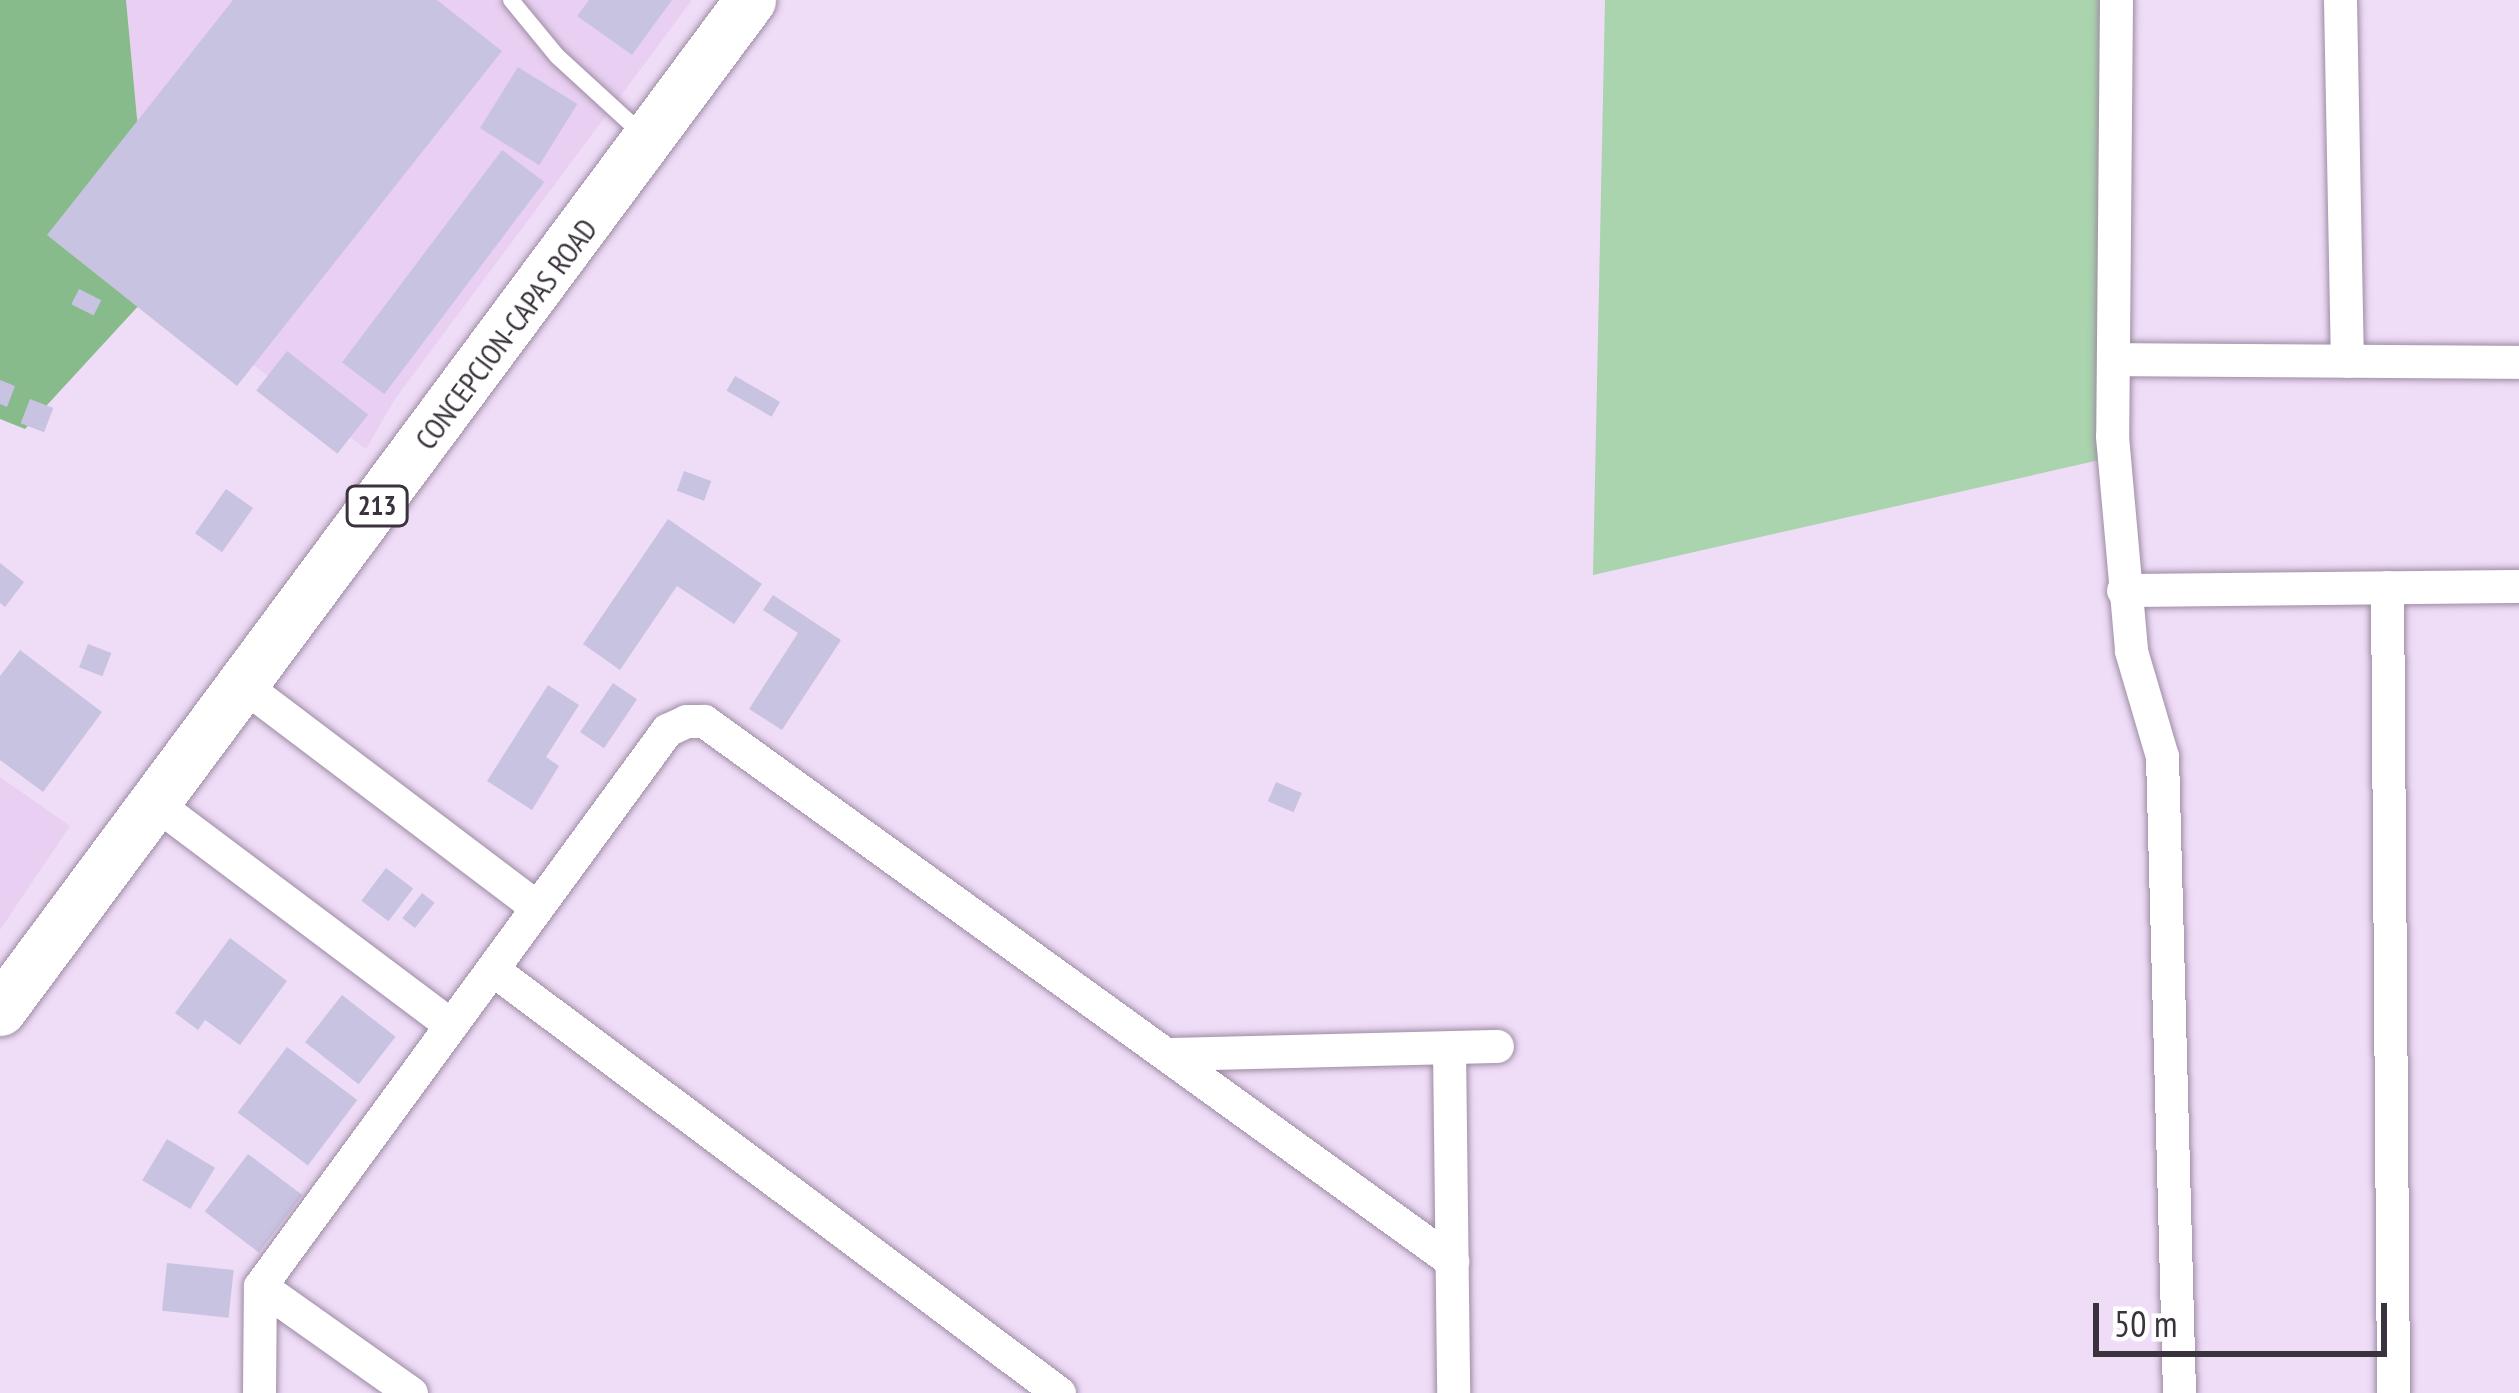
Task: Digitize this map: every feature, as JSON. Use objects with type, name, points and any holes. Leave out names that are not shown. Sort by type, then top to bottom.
[{"type":"main road","name":"CONCEPCION-CAPAS ROAD","points":[[5,994],[155,803],[751,0]]},
{"type":"street","points":[[2116,0],[2112,436],[2131,651],[2162,756],[2180,1393]]},
{"type":"street","points":[[2341,0],[2348,361]]},
{"type":"street","points":[[2113,359],[2519,362]]},
{"type":"street","points":[[2123,590],[2519,586]]},
{"type":"street","points":[[2386,587],[2393,1393]]},
{"type":"street","points":[[243,685],[537,907]]},
{"type":"street","points":[[259,1393],[260,1286],[667,730],[686,721],[704,721],[1452,1261]]},
{"type":"street","points":[[155,803],[451,1025]]},
{"type":"street","points":[[492,969],[1060,1393]]},
{"type":"street","points":[[1167,1054],[1497,1046]]},
{"type":"street","points":[[1450,1048],[1453,1393]]},
{"type":"street","points":[[260,1286],[411,1393]]},
{"type":"lane","points":[[511,0],[557,56],[650,142]]},
{"type":"shaded area","points":[[126,0],[692,0],[395,399],[366,449],[153,290]]},
{"type":"shaded area","points":[[0,777],[70,826],[0,930]]},
{"type":"green space","points":[[0,0],[126,0],[153,290],[25,429],[0,419]]},
{"type":"green space","points":[[1605,0],[2108,0],[2104,459],[1593,575]]},
{"type":"building","points":[[233,0],[437,0],[502,51],[237,386],[47,235]]},
{"type":"building","points":[[589,0],[672,0],[632,55],[577,16]]},
{"type":"building","points":[[518,67],[577,104],[539,165],[480,128]]},
{"type":"building","points":[[502,150],[544,182],[384,394],[342,362]]},
{"type":"building","points":[[79,289],[101,300],[94,315],[71,304]]},
{"type":"building","points":[[287,351],[368,414],[337,454],[256,390]]},
{"type":"building","points":[[735,376],[780,402],[772,417],[726,391]]},
{"type":"building","points":[[0,380],[15,386],[7,407],[0,404]]},
{"type":"building","points":[[30,399],[53,408],[44,432],[21,423]]},
{"type":"building","points":[[684,471],[711,481],[704,501],[677,491]]},
{"type":"building","points":[[226,489],[253,508],[222,552],[195,533]]},
{"type":"building","points":[[668,519],[762,584],[734,624],[677,586],[620,670],[583,644]]},
{"type":"building","points":[[0,563],[24,582],[5,607],[0,603]]},
{"type":"building","points":[[773,595],[841,640],[782,730],[749,709],[798,633],[763,610]]},
{"type":"building","points":[[88,644],[111,653],[102,676],[79,667]]},
{"type":"building","points":[[20,650],[102,712],[43,792],[0,760],[0,676]]},
{"type":"building","points":[[613,683],[637,699],[604,748],[580,732]]},
{"type":"building","points":[[548,685],[579,705],[546,757],[559,766],[532,810],[487,781]]},
{"type":"building","points":[[1276,782],[1302,793],[1294,812],[1268,801]]},
{"type":"building","points":[[386,868],[413,888],[388,921],[361,901]]},
{"type":"building","points":[[422,893],[435,903],[415,928],[402,918]]},
{"type":"building","points":[[230,938],[287,981],[240,1045],[205,1020],[198,1030],[175,1013]]},
{"type":"building","points":[[342,995],[396,1037],[359,1084],[305,1042]]},
{"type":"building","points":[[287,1047],[357,1100],[308,1165],[238,1112]]},
{"type":"building","points":[[167,1139],[215,1168],[190,1209],[142,1180]]},
{"type":"building","points":[[248,1154],[302,1195],[259,1252],[205,1212]]},
{"type":"building","points":[[167,1263],[234,1270],[229,1318],[162,1311]]}]
